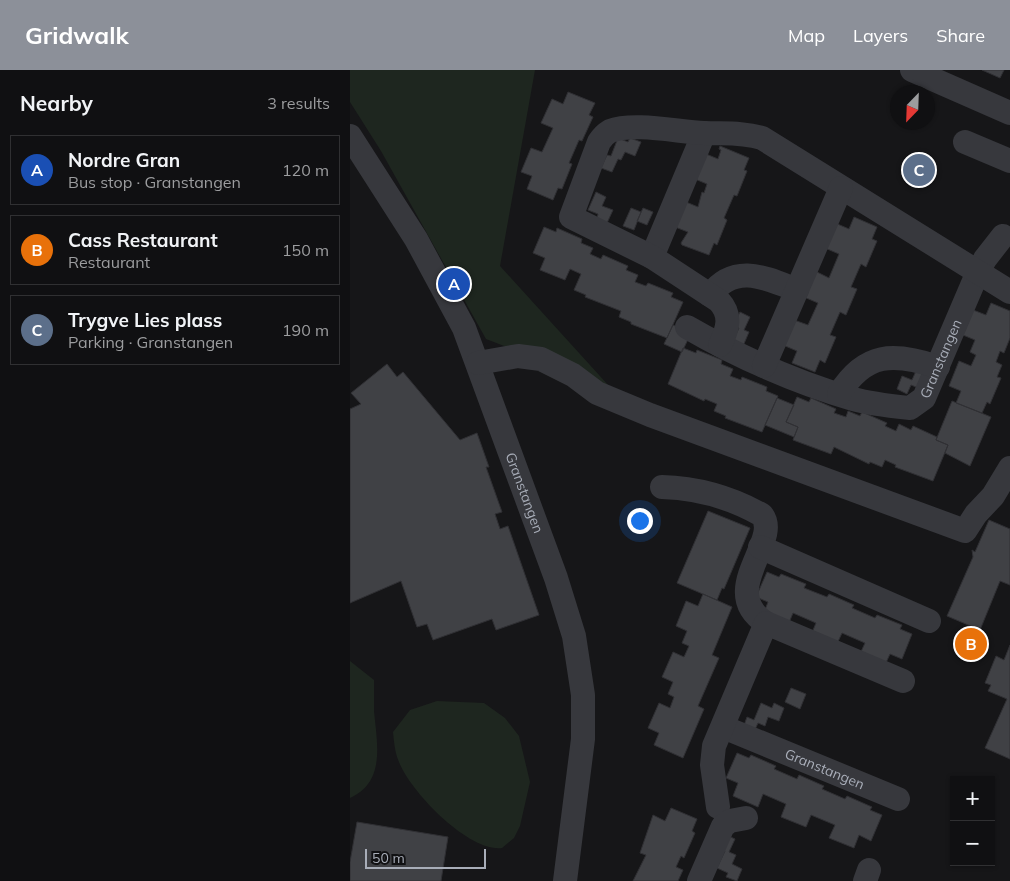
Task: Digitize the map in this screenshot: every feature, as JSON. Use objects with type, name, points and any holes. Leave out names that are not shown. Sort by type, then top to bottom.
[{"type":"street","points":[[912,70],[1010,113]]},
{"type":"street","points":[[720,345],[727,331],[726,309],[710,295],[652,257],[571,217],[599,142],[610,131],[657,129],[704,133],[738,132],[762,138],[775,144],[977,274],[1010,292]]},
{"type":"street","points":[[652,257],[704,133]]},
{"type":"street","name":"Granstangen","points":[[350,136],[434,269],[464,328],[556,578],[574,636],[581,675],[584,716],[581,765],[565,881]]},
{"type":"street","points":[[965,142],[1010,161]]},
{"type":"street","points":[[764,366],[841,188]]},
{"type":"street","name":"Granstangen","points":[[687,326],[720,345],[764,366],[854,400],[910,408],[924,398],[977,274],[985,259],[1003,236]]},
{"type":"street","points":[[710,295],[718,285],[742,275],[765,278],[797,290]]},
{"type":"street","points":[[478,363],[518,356],[541,359],[566,371],[597,393],[650,415],[965,532],[976,514],[993,496],[1010,468]]},
{"type":"street","points":[[839,394],[854,373],[866,364],[880,359],[906,358],[938,367]]},
{"type":"street","points":[[662,487],[684,488],[718,494],[762,515],[766,521],[766,531],[747,578],[750,606],[755,616],[766,623],[903,681]]},
{"type":"street","points":[[760,547],[929,621]]},
{"type":"street","points":[[718,806],[712,765],[714,746],[766,623]]},
{"type":"street","name":"Granstangen","points":[[723,727],[898,799]]},
{"type":"street","points":[[699,881],[703,850],[723,826],[730,821],[746,818]]},
{"type":"shaded area","points":[[350,70],[535,70],[500,266],[609,386],[486,339],[381,151],[350,102]]},
{"type":"shaded area","points":[[350,661],[374,680],[377,760],[369,782],[361,791],[350,798]]},
{"type":"shaded area","points":[[437,701],[484,703],[505,718],[519,736],[530,782],[520,826],[514,838],[502,848],[488,847],[457,830],[427,803],[405,774],[399,762],[393,732],[410,710]]},
{"type":"building","points":[[982,70],[1004,70],[1000,78]]},
{"type":"building","points":[[568,92],[595,103],[589,115],[593,117],[582,141],[579,140],[569,163],[572,164],[562,189],[558,188],[553,200],[527,189],[532,176],[521,172],[531,148],[542,152],[553,128],[541,123],[552,99],[563,104]]},
{"type":"building","points":[[618,138],[628,142],[630,138],[641,142],[635,156],[625,152],[621,160],[618,159],[612,172],[601,168],[607,155],[611,156]]},
{"type":"building","points":[[720,146],[749,158],[744,170],[747,171],[737,196],[734,195],[724,218],[727,220],[717,245],[714,243],[709,255],[682,245],[681,243],[688,232],[675,227],[686,202],[698,207],[702,192],[704,193],[707,184],[695,179],[706,154],[718,159],[721,150],[719,149]]},
{"type":"building","points":[[596,192],[606,197],[602,206],[613,210],[607,223],[597,219],[598,214],[588,210]]},
{"type":"building","points":[[631,208],[641,212],[634,230],[623,226]]},
{"type":"building","points":[[643,208],[653,212],[647,225],[637,221]]},
{"type":"building","points":[[854,217],[877,227],[872,239],[877,241],[866,267],[861,264],[851,287],[857,289],[846,315],[840,312],[830,335],[836,337],[825,363],[820,360],[815,372],[792,363],[797,351],[783,345],[794,320],[808,325],[818,303],[804,297],[815,271],[829,278],[839,254],[825,248],[835,223],[849,229]]},
{"type":"building","points":[[544,227],[556,232],[557,228],[582,239],[581,243],[593,248],[590,254],[601,259],[603,255],[628,266],[626,270],[638,275],[635,282],[646,286],[648,283],[673,293],[671,297],[683,302],[667,338],[631,324],[631,322],[619,317],[621,311],[585,297],[586,295],[574,290],[581,274],[570,269],[565,280],[540,270],[545,258],[533,253]]},
{"type":"building","points":[[991,303],[1010,311],[1010,338],[1004,353],[1000,351],[996,362],[1002,365],[997,377],[1001,378],[990,404],[987,402],[982,413],[956,403],[961,391],[949,386],[959,361],[971,366],[976,355],[970,352],[975,340],[963,335],[973,310],[986,315]]},
{"type":"building","points":[[740,312],[750,317],[744,330],[749,332],[743,346],[733,341],[739,328],[733,326]]},
{"type":"building","points":[[673,325],[691,333],[682,352],[664,344]]},
{"type":"building","points":[[683,348],[696,353],[697,350],[722,360],[721,364],[733,369],[730,376],[741,380],[742,377],[767,387],[766,391],[778,396],[762,432],[725,418],[726,416],[714,411],[717,404],[705,399],[704,401],[668,384]]},
{"type":"building","points":[[387,364],[397,377],[403,372],[460,440],[477,433],[489,467],[486,467],[502,512],[495,514],[500,529],[508,526],[539,615],[496,630],[492,619],[433,640],[427,624],[417,627],[401,581],[350,603],[350,409],[361,404],[351,393]]},
{"type":"building","points":[[916,371],[927,375],[921,389],[911,385],[907,394],[897,389],[902,376],[912,380]]},
{"type":"building","points":[[797,397],[809,402],[811,398],[836,409],[834,413],[846,417],[848,411],[860,416],[862,412],[887,423],[885,426],[896,431],[899,424],[911,430],[913,426],[937,437],[936,440],[948,445],[933,481],[895,467],[896,465],[885,460],[882,467],[870,462],[869,464],[834,447],[831,454],[793,440],[798,427],[786,422]]},
{"type":"building","points":[[777,398],[794,405],[786,422],[798,427],[794,437],[765,425]]},
{"type":"building","points":[[952,401],[991,417],[970,466],[945,453],[948,445],[936,440]]},
{"type":"building","points":[[708,511],[750,528],[724,589],[722,588],[717,600],[677,583]]},
{"type":"building","points":[[989,520],[1010,529],[1010,585],[1000,581],[980,630],[947,616],[973,557],[972,550],[975,552]]},
{"type":"building","points":[[767,572],[779,577],[781,574],[806,584],[804,588],[827,597],[829,594],[854,605],[852,608],[875,618],[877,615],[902,625],[900,629],[912,634],[902,659],[890,654],[884,667],[859,656],[865,643],[842,633],[836,646],[811,635],[816,623],[793,613],[788,625],[763,615],[768,602],[756,597]]},
{"type":"building","points":[[703,594],[732,607],[712,655],[719,658],[698,706],[704,709],[683,758],[654,745],[659,733],[648,728],[659,703],[670,708],[674,697],[668,694],[673,682],[662,677],[673,652],[684,657],[689,646],[682,643],[687,631],[676,626],[686,601],[698,606]]},
{"type":"building","points":[[1010,645],[1010,759],[985,748],[1007,699],[988,691],[991,685],[985,683],[996,656],[1004,660]]},
{"type":"building","points":[[791,688],[806,694],[800,709],[785,702]]},
{"type":"building","points":[[761,703],[772,708],[774,703],[784,708],[779,721],[768,717],[765,726],[758,723],[752,736],[742,731],[747,717],[754,720]]},
{"type":"building","points":[[737,753],[749,758],[751,755],[776,766],[774,769],[797,779],[799,775],[824,786],[822,789],[845,799],[847,796],[872,807],[870,810],[882,815],[871,841],[859,835],[854,848],[829,838],[835,825],[811,815],[806,827],[781,817],[786,804],[763,794],[758,807],[733,796],[738,783],[726,778]]},
{"type":"building","points":[[671,808],[697,819],[692,831],[695,833],[684,858],[681,856],[676,867],[683,870],[678,881],[633,881],[646,855],[640,853],[653,815],[665,821]]},
{"type":"building","points":[[357,822],[448,837],[441,881],[350,881],[350,862]]},
{"type":"building","points":[[724,834],[735,839],[729,852],[736,855],[732,864],[742,869],[737,881],[726,877],[728,873],[717,868],[725,851],[718,848]]},
{"type":"place","name":"Trygve Lies plass","points":[[919,170]]},
{"type":"place","name":"Nordre Gran","points":[[454,284]]},
{"type":"place","name":"Cass Restaurant","points":[[971,644]]}]
